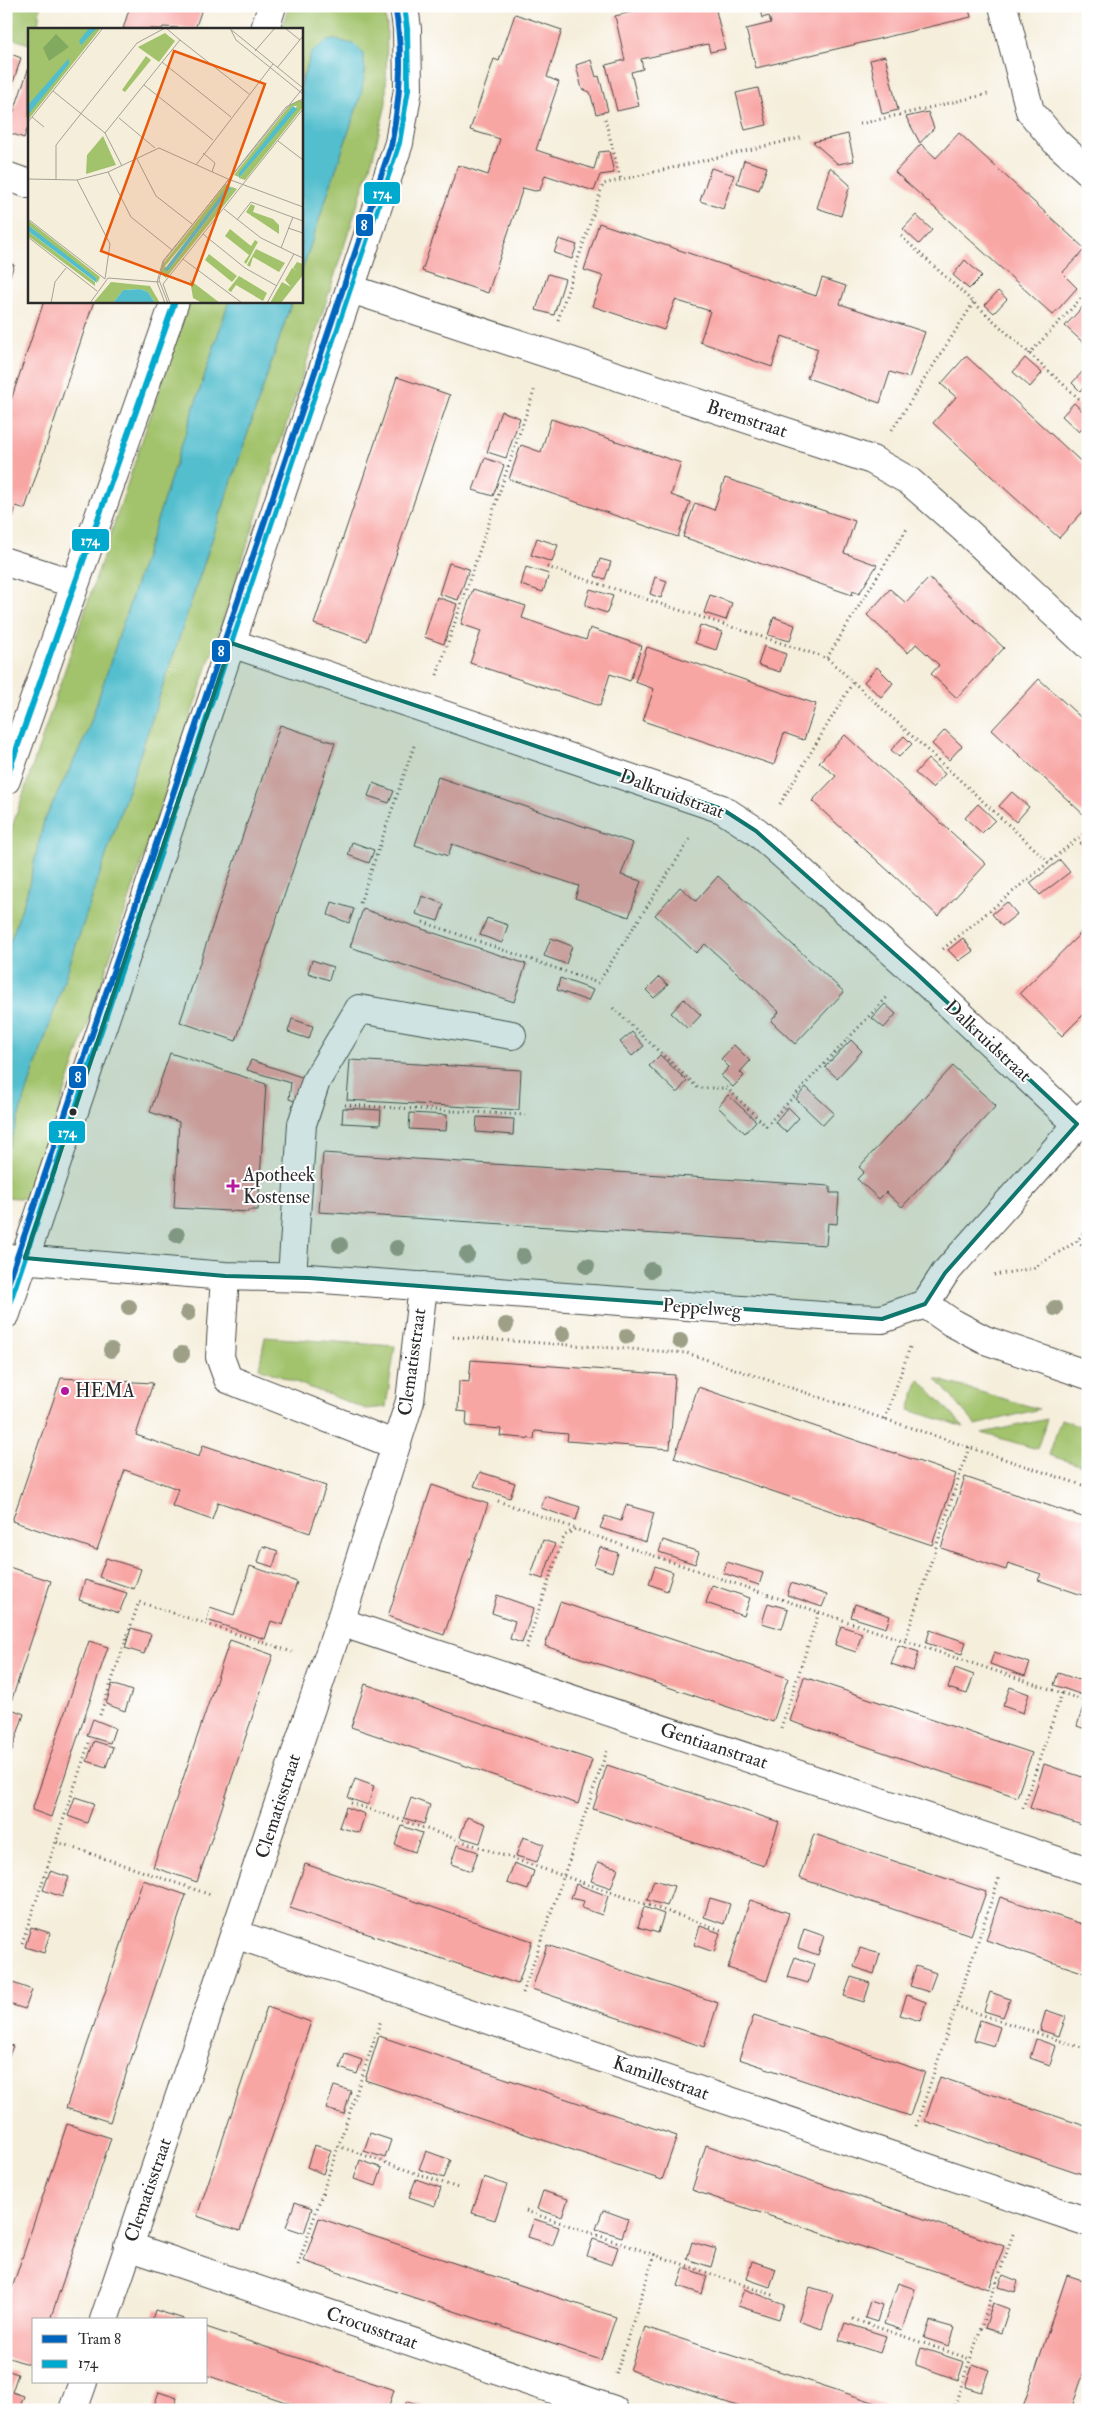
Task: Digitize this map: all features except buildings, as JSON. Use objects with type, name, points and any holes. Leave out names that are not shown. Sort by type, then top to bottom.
[{"type":"street","points":[[265,28],[272,6]]},
{"type":"street","points":[[6,1314],[16,1258],[231,643],[399,143],[408,89],[408,29],[404,6]]},
{"type":"street","points":[[1003,6],[1022,86],[1030,111],[1055,142],[1088,171]]},
{"type":"street","points":[[6,176],[28,184]]},
{"type":"street","name":"Bremstraat","points":[[351,289],[872,460],[909,481],[963,528],[1088,645]]},
{"type":"street","points":[[6,780],[175,302]]},
{"type":"street","points":[[6,562],[75,584]]},
{"type":"street","name":"Dalkruidstraat","points":[[231,643],[722,808],[756,832],[1082,1118]]},
{"type":"street","points":[[292,1278],[302,1124],[316,1082],[359,1009],[512,1035]]},
{"type":"street","points":[[1082,1118],[945,1273],[925,1304],[985,1340],[1088,1375]]},
{"type":"street","name":"Peppelweg","points":[[16,1258],[225,1276],[423,1286],[849,1318],[882,1319],[925,1304]]},
{"type":"street","points":[[225,1276],[220,1358],[228,1379],[396,1444]]},
{"type":"street","name":"Clematisstraat","points":[[105,2318],[340,1622],[410,1400],[416,1334],[423,1286]]},
{"type":"street","name":"Gentiaanstraat","points":[[340,1622],[1088,1871]]},
{"type":"street","name":"Kamillestraat","points":[[235,1934],[1088,2222]]},
{"type":"street","name":"Crocusstraat","points":[[128,2246],[610,2408]]},
{"type":"street","points":[[73,2410],[82,2384]]},
{"type":"path","points":[[860,124],[1022,86]]},
{"type":"path","points":[[605,119],[621,180]]},
{"type":"path","points":[[360,903],[603,184],[804,137]]},
{"type":"path","points":[[901,236],[1088,407]]},
{"type":"path","points":[[1029,354],[1088,291]]},
{"type":"path","points":[[872,460],[974,302]]},
{"type":"path","points":[[827,658],[908,526],[904,521]]},
{"type":"path","points":[[547,567],[827,658],[1049,862]]},
{"type":"path","points":[[771,804],[779,806],[853,682]]},
{"type":"path","points":[[423,922],[598,983],[696,830],[722,808]]},
{"type":"path","points":[[613,1008],[698,1088],[727,1088],[766,1126],[900,982],[915,972],[1088,830]]},
{"type":"path","points":[[340,1104],[525,1115]]},
{"type":"path","points":[[987,1281],[993,1275],[1034,1268],[1077,1241],[1088,1227]]},
{"type":"path","points":[[1077,1241],[1088,1251]]},
{"type":"path","points":[[885,1419],[925,1304]]},
{"type":"path","points":[[416,1334],[687,1353],[1088,1487]]},
{"type":"path","points":[[905,1641],[969,1447]]},
{"type":"path","points":[[498,1501],[575,1529],[1088,1702]]},
{"type":"path","points":[[515,1680],[564,1536],[575,1529]]},
{"type":"path","points":[[100,1715],[139,1602],[326,1663]]},
{"type":"path","points":[[769,1765],[819,1612]]},
{"type":"path","points":[[905,2160],[1062,1693]]},
{"type":"path","points":[[512,2027],[619,1714]]},
{"type":"path","points":[[22,1943],[89,1743]]},
{"type":"path","points":[[351,1803],[724,1931]]},
{"type":"path","points":[[57,1842],[244,1907]]},
{"type":"path","points":[[956,2006],[1088,2050]]},
{"type":"path","points":[[286,2299],[384,2013]]},
{"type":"path","points":[[338,2146],[458,2188]]},
{"type":"path","points":[[526,2211],[776,2296]]},
{"type":"path","points":[[953,2410],[1014,2231]]},
{"type":"path","points":[[610,2408],[655,2254]]},
{"type":"path","points":[[853,2319],[970,2359]]},
{"type":"highlighted area","points":[[231,643],[722,809],[756,831],[915,972],[1077,1124],[945,1273],[925,1304],[882,1319],[309,1278],[225,1276],[25,1258]]},
{"type":"green space","points":[[6,6],[40,6],[38,28],[28,28],[28,44],[6,36]]},
{"type":"green space","points":[[289,6],[383,6],[387,26],[386,104],[373,157],[221,626],[29,1199],[6,1197],[6,1154],[292,302],[302,302],[302,270],[361,95],[311,53],[302,81],[302,28],[281,28]]},
{"type":"green space","points":[[189,302],[229,302],[86,736],[44,821],[27,893],[6,954],[6,845]]},
{"type":"green space","points":[[265,1337],[395,1346],[386,1407],[366,1409],[259,1368]]},
{"type":"green space","points":[[919,1379],[964,1427],[909,1410]]},
{"type":"green space","points":[[936,1379],[1039,1409],[976,1425]]},
{"type":"green space","points":[[1047,1419],[1037,1449],[982,1433]]},
{"type":"green space","points":[[1061,1419],[1088,1429],[1088,1468],[1049,1455]]},
{"type":"water","points":[[336,40],[354,44],[363,53],[365,71],[361,95],[302,270],[302,81],[311,53],[327,41]]},
{"type":"water","points":[[229,302],[292,302],[6,1154],[6,954],[27,893],[44,821],[86,736]]},
{"type":"tram line","name":"8","points":[[6,1290],[391,146],[400,76],[398,24],[395,6]]},
{"type":"transit line","name":"174","points":[[6,1313],[399,143],[408,89],[407,29],[404,6]]},
{"type":"transit line","name":"174","points":[[6,779],[175,302]]},
{"type":"place","name":"Apotheek Kostense","points":[[233,1186]]},
{"type":"place","name":"HEMA","points":[[65,1391]]}]
